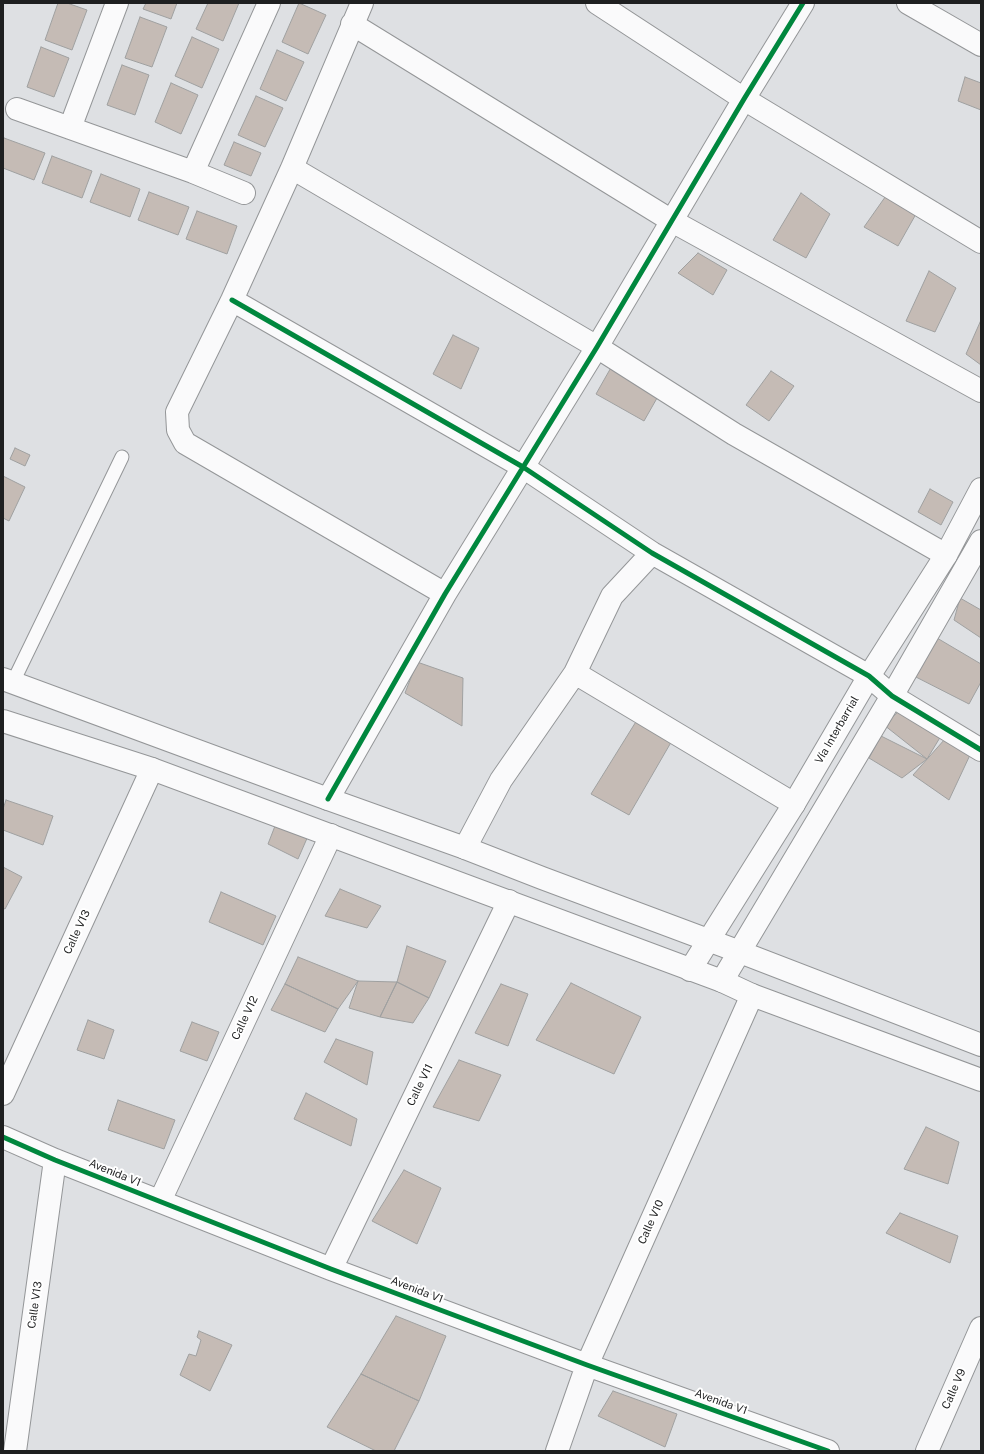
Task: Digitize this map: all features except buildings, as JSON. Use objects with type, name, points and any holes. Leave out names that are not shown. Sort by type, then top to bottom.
[{"type":"street","points":[[70,128],[117,3]]},
{"type":"street","points":[[193,172],[269,3]]},
{"type":"street","points":[[362,3],[292,168],[232,300],[177,412],[178,430],[185,443],[445,594]]},
{"type":"street","points":[[598,3],[744,99],[981,242]]},
{"type":"street","points":[[328,799],[445,594],[597,347],[744,99],[804,3]]},
{"type":"street","points":[[908,3],[981,45]]},
{"type":"street","points":[[352,24],[672,221],[981,391]]},
{"type":"street","points":[[17,109],[193,172],[244,193]]},
{"type":"street","points":[[292,168],[597,347],[734,434],[946,555]]},
{"type":"street","points":[[232,300],[523,467],[652,553],[869,676],[892,696],[981,750]]},
{"type":"street","name":"Vía Interbarrial","points":[[690,970],[794,804],[869,676],[946,555],[981,489]]},
{"type":"street","points":[[722,981],[892,696],[981,540]]},
{"type":"street","points":[[465,848],[501,780],[575,673],[612,596],[652,553]]},
{"type":"street","points":[[575,673],[794,804]]},
{"type":"street","points":[[8,680],[328,799],[465,848],[981,1045]]},
{"type":"street","points":[[3,721],[152,769],[722,981],[752,996],[981,1080]]},
{"type":"street","name":"Calle V13","points":[[3,1094],[152,769]]},
{"type":"street","name":"Calle V12","points":[[160,1201],[330,835]]},
{"type":"street","name":"Calle V11","points":[[331,1269],[508,901]]},
{"type":"street","name":"Calle V10","points":[[557,1451],[587,1365],[752,996]]},
{"type":"street","name":"Avenida V1","points":[[3,1137],[55,1160],[331,1269],[587,1365],[828,1451]]},
{"type":"street","name":"Calle V13","points":[[15,1451],[55,1160]]},
{"type":"street","name":"Calle V9","points":[[927,1451],[981,1328]]},
{"type":"lane","points":[[8,680],[122,457]]},
{"type":"cycle path","points":[[328,799],[445,594],[597,347],[744,99],[803,3]]},
{"type":"cycle path","points":[[232,300],[523,467],[652,553],[869,676],[892,696],[981,750]]},
{"type":"cycle path","points":[[3,1137],[55,1160],[331,1269],[587,1365],[828,1451]]}]
